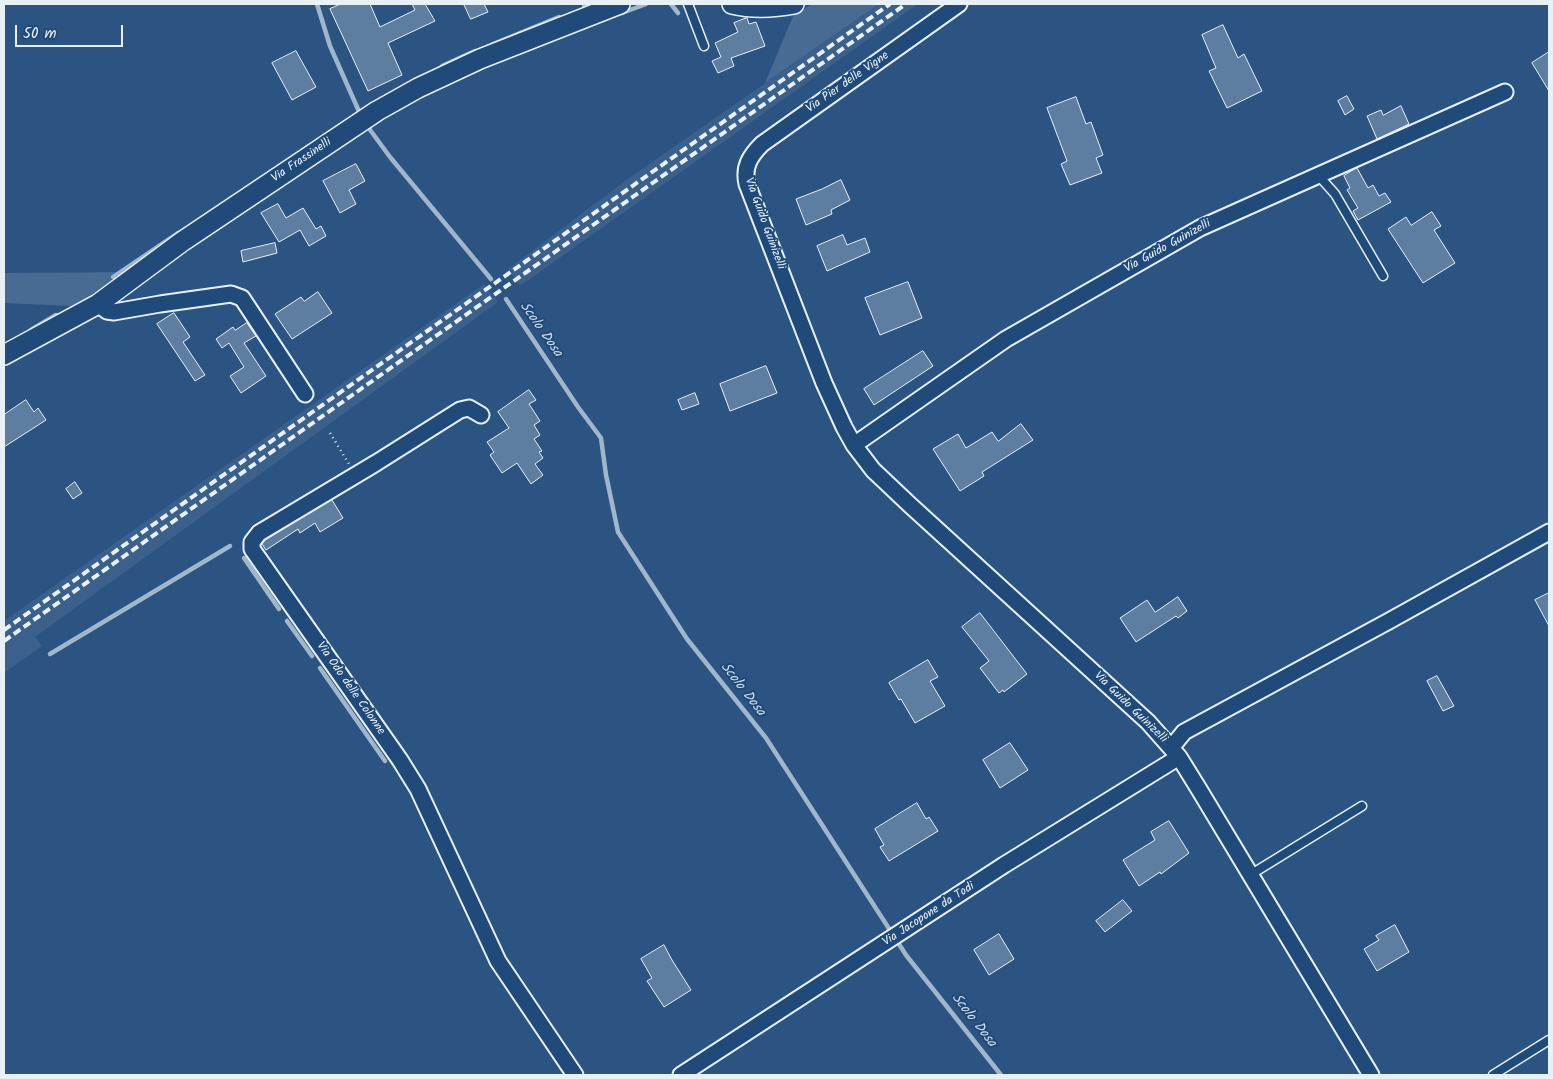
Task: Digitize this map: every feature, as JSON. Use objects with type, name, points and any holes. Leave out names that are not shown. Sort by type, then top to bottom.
[{"type":"street","name":"Via Frassinelli","points":[[4,355],[98,304],[183,241],[378,110],[418,88],[480,59],[620,4]]},
{"type":"street","points":[[732,4],[756,8],[794,4]]},
{"type":"street","name":"Via Pier delle Vigne","points":[[746,169],[754,152],[762,144],[959,4]]},
{"type":"street","name":"Via Guido Guinizelli","points":[[854,445],[1006,339],[1200,228],[1505,92]]},
{"type":"street","name":"Via Guido Guinizelli","points":[[746,169],[747,184],[824,383],[854,445],[879,476],[1148,722],[1175,753],[1371,1075]]},
{"type":"street","points":[[98,304],[107,311],[114,312],[231,294],[242,298],[305,394]]},
{"type":"street","name":"Via Odo delle Colonne","points":[[482,415],[469,408],[460,410],[259,533],[252,542],[252,549],[400,760],[418,789],[498,961],[575,1075]]},
{"type":"street","name":"Via Jacopone da Todi","points":[[681,1075],[1175,753],[1184,732],[1397,617],[1549,532]]},
{"type":"lane","points":[[688,4],[704,46]]},
{"type":"lane","points":[[1318,175],[1335,194],[1383,276]]},
{"type":"lane","points":[[1250,875],[1362,806]]},
{"type":"lane","points":[[1492,1075],[1549,1040]]},
{"type":"path","points":[[330,433],[355,474]]},
{"type":"shaded area","points":[[813,4],[879,4],[765,83],[794,14]]},
{"type":"shaded area","points":[[879,4],[918,4],[520,286],[508,269],[629,178]]},
{"type":"shaded area","points":[[130,272],[71,306],[4,303],[4,273]]},
{"type":"shaded area","points":[[484,284],[498,302],[35,637],[42,646],[4,673],[4,621]]},
{"type":"building","points":[[341,4],[370,4],[380,27],[415,10],[412,4],[425,4],[435,21],[388,43],[402,75],[368,91],[330,9]]},
{"type":"building","points":[[464,4],[484,4],[488,12],[471,19]]},
{"type":"building","points":[[747,18],[749,24],[756,22],[765,46],[731,58],[734,66],[718,73],[712,61],[721,57],[715,43],[738,32],[734,23]]},
{"type":"building","points":[[1223,25],[1238,58],[1244,54],[1262,91],[1227,108],[1209,71],[1216,68],[1202,35]]},
{"type":"building","points":[[296,51],[316,87],[292,100],[272,63]]},
{"type":"building","points":[[1549,52],[1549,91],[1532,63]]},
{"type":"building","points":[[1347,96],[1354,109],[1345,115],[1338,101]]},
{"type":"building","points":[[1076,97],[1086,124],[1091,122],[1103,155],[1096,158],[1102,173],[1070,185],[1061,164],[1067,161],[1047,108]]},
{"type":"building","points":[[1401,106],[1409,124],[1377,139],[1367,116],[1381,110],[1383,115]]},
{"type":"building","points":[[356,164],[365,181],[349,190],[356,204],[340,213],[323,181]]},
{"type":"building","points":[[1357,168],[1368,188],[1373,185],[1379,196],[1385,193],[1391,202],[1358,220],[1353,211],[1358,208],[1347,190],[1350,188],[1344,176]]},
{"type":"building","points":[[841,180],[850,200],[831,210],[832,214],[806,225],[796,199]]},
{"type":"building","points":[[278,204],[286,218],[303,208],[316,229],[321,226],[326,236],[309,246],[300,230],[279,242],[261,213]]},
{"type":"building","points":[[1432,212],[1441,226],[1434,230],[1455,263],[1423,283],[1388,229],[1406,217],[1411,225]]},
{"type":"building","points":[[843,235],[847,245],[865,238],[870,252],[827,271],[817,246]]},
{"type":"building","points":[[275,243],[277,253],[243,262],[241,251]]},
{"type":"building","points":[[908,282],[922,318],[880,335],[865,298]]},
{"type":"building","points":[[318,292],[332,313],[292,339],[275,314],[301,297],[304,301]]},
{"type":"building","points":[[174,313],[190,337],[183,342],[205,375],[195,381],[157,324]]},
{"type":"building","points":[[247,323],[256,336],[244,343],[266,376],[241,393],[230,376],[244,367],[229,343],[222,348],[216,339],[233,327],[235,330]]},
{"type":"building","points":[[923,351],[933,366],[874,405],[864,389]]},
{"type":"building","points":[[766,366],[777,393],[730,411],[720,384]]},
{"type":"building","points":[[529,390],[536,400],[529,404],[540,421],[534,425],[540,435],[534,439],[542,451],[539,452],[543,458],[535,464],[543,475],[531,484],[517,463],[502,473],[490,455],[494,452],[487,442],[509,428],[498,412]]},
{"type":"building","points":[[695,393],[699,404],[682,410],[678,400]]},
{"type":"building","points":[[26,400],[34,412],[38,408],[46,420],[4,447],[4,415]]},
{"type":"building","points":[[1021,424],[1033,440],[982,472],[984,476],[960,491],[933,449],[958,434],[966,448],[992,432],[998,441]]},
{"type":"building","points":[[75,482],[82,493],[73,499],[66,489]]},
{"type":"building","points":[[332,500],[343,518],[320,532],[315,523],[300,533],[298,529],[266,550],[262,544],[265,540]]},
{"type":"building","points":[[1549,593],[1549,626],[1535,600]]},
{"type":"building","points":[[1178,597],[1187,611],[1136,642],[1120,618],[1147,600],[1155,612]]},
{"type":"building","points":[[980,613],[1027,674],[1004,692],[1003,690],[999,693],[980,668],[989,661],[962,627]]},
{"type":"building","points":[[928,660],[938,677],[930,681],[945,706],[915,723],[889,683]]},
{"type":"building","points":[[1437,676],[1454,706],[1443,711],[1427,681]]},
{"type":"building","points":[[1010,743],[1028,770],[1000,788],[983,760]]},
{"type":"building","points":[[917,803],[926,819],[929,817],[938,831],[889,861],[880,847],[884,845],[875,829]]},
{"type":"building","points":[[1169,821],[1189,853],[1161,874],[1160,872],[1139,886],[1123,860],[1155,840],[1151,832]]},
{"type":"building","points":[[1123,900],[1132,911],[1105,932],[1096,921]]},
{"type":"building","points":[[1395,925],[1409,952],[1377,971],[1364,949],[1379,940],[1376,936]]},
{"type":"building","points":[[999,934],[1014,959],[989,975],[974,950]]},
{"type":"building","points":[[664,945],[691,990],[664,1007],[647,981],[652,978],[641,959]]},
{"type":"waterway","name":"Scolo Dosa","points":[[317,4],[330,46],[361,116]]},
{"type":"waterway","points":[[584,6],[593,4]]},
{"type":"waterway","points":[[622,13],[646,4]]},
{"type":"waterway","points":[[671,4],[678,13]]},
{"type":"waterway","points":[[491,45],[559,17]]},
{"type":"waterway","points":[[442,66],[475,51]]},
{"type":"waterway","name":"Scolo Dosa","points":[[365,123],[390,157],[491,279]]},
{"type":"waterway","points":[[113,277],[178,233]]},
{"type":"waterway","name":"Scolo Dosa","points":[[506,299],[601,438],[606,475],[618,532],[687,639],[766,738],[906,955],[1001,1075]]},
{"type":"waterway","points":[[31,330],[56,315]]},
{"type":"waterway","points":[[50,654],[230,546]]},
{"type":"waterway","points":[[244,558],[279,609]]},
{"type":"waterway","points":[[287,621],[312,656]]},
{"type":"waterway","points":[[320,668],[385,761]]},
{"type":"railway","points":[[4,630],[890,4]]},
{"type":"railway","points":[[4,641],[906,4]]}]
